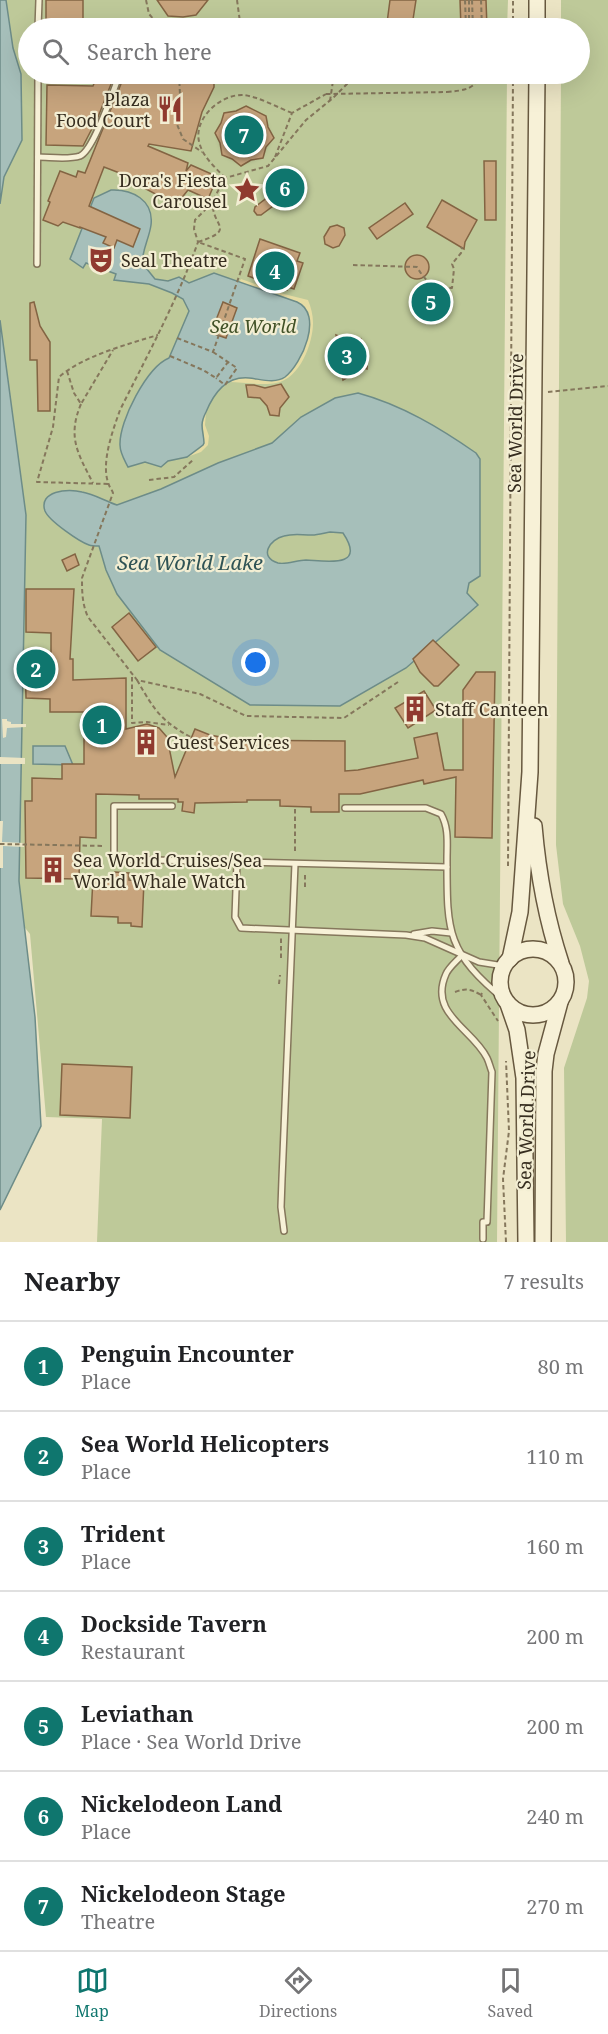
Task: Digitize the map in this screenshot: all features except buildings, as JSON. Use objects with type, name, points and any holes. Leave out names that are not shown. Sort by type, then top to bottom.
[{"type":"street","points":[[537,0],[537,18]]},
{"type":"street","name":"Sea World Drive","points":[[507,962],[520,912],[530,772],[537,84]]},
{"type":"street","name":"Sea World Drive","points":[[530,772],[540,884],[549,928],[561,963]]},
{"type":"street","points":[[527,949],[537,949],[554,956],[561,963],[567,982],[560,1002],[543,1014],[533,1015],[523,1014],[507,1003],[500,984],[501,974],[507,962],[527,949]]},
{"type":"street","name":"Sea World Drive","points":[[543,1242],[544,1071],[546,1054],[560,1002]]},
{"type":"street","name":"Sea World Drive","points":[[507,1003],[517,1030],[524,1078],[526,1242]]},
{"type":"lane","points":[[38,18],[39,0]]},
{"type":"lane","points":[[37,264],[38,84]]},
{"type":"lane","points":[[38,158],[82,155],[93,141],[116,84]]},
{"type":"lane","points":[[172,806],[114,806],[114,859],[447,867]]},
{"type":"lane","points":[[345,808],[426,808],[441,814],[447,829],[446,903],[451,933],[461,956],[507,1003]]},
{"type":"lane","points":[[237,862],[235,917],[241,928],[406,935],[425,938],[461,956],[479,962],[507,962]]},
{"type":"lane","points":[[284,1231],[281,1208],[295,864]]},
{"type":"lane","points":[[406,935],[432,931],[451,933]]},
{"type":"lane","points":[[461,956],[447,973],[442,999],[446,1010],[487,1057],[492,1071],[487,1222],[483,1222],[483,1239]]},
{"type":"path","points":[[146,0],[153,18]]},
{"type":"path","points":[[237,0],[239,18]]},
{"type":"path","points":[[469,0],[469,18]]},
{"type":"path","points":[[469,0],[469,18]]},
{"type":"path","points":[[481,0],[482,18]]},
{"type":"path","points":[[513,0],[513,18]]},
{"type":"path","points":[[179,84],[180,95],[174,117],[183,139],[202,152],[225,178]]},
{"type":"path","points":[[330,101],[333,84]]},
{"type":"path","points":[[192,738],[164,721],[137,680],[88,617],[85,609],[82,578],[113,490],[108,484],[108,452],[113,428],[186,276],[198,242],[194,229],[195,220],[207,210],[225,178],[268,166],[306,120],[347,84]]},
{"type":"path","points":[[273,159],[292,113],[326,94],[447,92],[468,89],[474,84]]},
{"type":"path","points":[[508,866],[513,84]]},
{"type":"path","points":[[202,152],[198,136],[204,118],[217,103],[223,100],[243,95],[292,113]]},
{"type":"path","points":[[198,242],[215,236],[220,229],[219,220],[213,208],[214,200]]},
{"type":"path","points":[[198,242],[245,259],[213,352]]},
{"type":"path","points":[[353,265],[417,267],[424,280],[438,287],[452,288],[454,269],[452,264],[461,253],[462,247]]},
{"type":"path","points":[[108,484],[37,482],[53,427],[57,381],[67,371],[113,349],[158,335]]},
{"type":"path","points":[[170,356],[203,370],[225,385],[237,368],[213,352],[177,338]]},
{"type":"path","points":[[93,483],[76,451],[73,438],[76,416],[113,349]]},
{"type":"path","points":[[216,378],[228,362]]},
{"type":"path","points":[[67,371],[74,393],[81,404]]},
{"type":"path","points":[[535,393],[608,386]]},
{"type":"path","points":[[149,480],[174,477],[193,460]]},
{"type":"path","points":[[132,675],[132,723],[147,722],[169,725]]},
{"type":"path","points":[[137,680],[200,694],[246,716],[344,718],[398,682]]},
{"type":"path","points":[[295,807],[295,851]]},
{"type":"path","points":[[0,844],[114,846]]},
{"type":"path","points":[[304,889],[305,875]]},
{"type":"path","points":[[281,938],[281,958]]},
{"type":"path","points":[[279,984],[280,975]]},
{"type":"path","points":[[481,995],[484,982]]},
{"type":"path","points":[[454,992],[466,989],[481,995],[502,1028]]},
{"type":"path","points":[[506,1060],[509,1131],[503,1179],[506,1242]]},
{"type":"green space","name":"Sea World","points":[[0,0],[508,0],[507,18],[18,18],[18,84],[507,84],[497,1242],[97,1242],[102,1119],[46,1117],[30,934],[0,897]]},
{"type":"green space","points":[[561,0],[608,0],[608,1242],[566,1242],[564,1068],[587,998],[589,981],[580,946],[563,904],[556,845],[561,84],[590,84],[590,18],[561,18]]},
{"type":"sand","points":[[241,279],[308,300],[313,320],[308,350],[298,368],[284,380],[265,384],[229,382],[241,377],[275,381],[308,337],[309,331],[308,316],[302,307],[276,294],[239,282]]},
{"type":"sand","points":[[206,411],[205,425],[209,436],[208,445],[201,452],[187,457],[203,445],[203,421]]},
{"type":"water","points":[[0,0],[6,0],[13,48],[18,64],[18,84],[21,84],[22,140],[4,177],[0,204]]},
{"type":"water","points":[[111,190],[134,194],[149,209],[151,225],[142,263],[155,279],[168,281],[179,277],[189,283],[214,273],[297,302],[305,308],[309,317],[308,339],[292,371],[277,380],[241,378],[227,383],[217,392],[204,417],[203,445],[187,457],[168,461],[161,467],[145,462],[128,467],[122,456],[121,435],[129,409],[136,396],[152,372],[169,358],[189,311],[183,299],[172,293],[149,284],[114,280],[116,274],[86,263],[83,268],[70,259],[94,198]]},
{"type":"water","points":[[0,320],[26,515],[19,881],[35,1017],[41,1126],[0,1210]]},
{"type":"water","name":"Sea World Lake","points":[[358,393],[390,404],[434,426],[476,453],[480,459],[480,576],[469,583],[467,593],[478,605],[406,668],[340,706],[250,705],[160,650],[117,594],[106,570],[99,546],[85,543],[65,531],[48,515],[44,504],[50,495],[62,491],[86,493],[117,505],[161,489],[218,463],[272,443],[301,417],[335,398]],"holes":[[[343,533],[350,553],[347,558],[341,560],[278,563],[272,560],[267,553],[271,544],[284,536]]]},
{"type":"water","points":[[33,746],[65,746],[73,765],[33,764]]},
{"type":"pier","points":[[2,719],[7,719],[11,724],[26,724],[26,727],[7,728],[6,737],[3,738]]},
{"type":"pier","points":[[0,757],[25,758],[25,764],[0,764]]},
{"type":"pier","points":[[0,821],[3,821],[2,842],[24,843],[24,847],[3,846],[3,868],[0,868]]},
{"type":"place","name":"Plaza Food Court","points":[[170,109]]},
{"type":"place","name":"Nickelodeon Stage","points":[[244,135]]},
{"type":"place","name":"Nickelodeon Land","points":[[285,188]]},
{"type":"place","name":"Dora's Fiesta Carousel","points":[[247,190]]},
{"type":"place","name":"Seal Theatre","points":[[101,260]]},
{"type":"place","name":"Dockside Tavern","points":[[275,271]]},
{"type":"place","name":"Leviathan","points":[[431,302]]},
{"type":"place","name":"Trident","points":[[347,356]]},
{"type":"place","name":"Sea World Helicopters","points":[[36,669]]},
{"type":"place","name":"Staff Canteen","points":[[415,709]]},
{"type":"place","name":"Penguin Encounter","points":[[102,725]]},
{"type":"place","name":"Guest Services","points":[[146,742]]},
{"type":"place","name":"Sea World Cruises/Sea World Whale Watch","points":[[53,870]]}]
